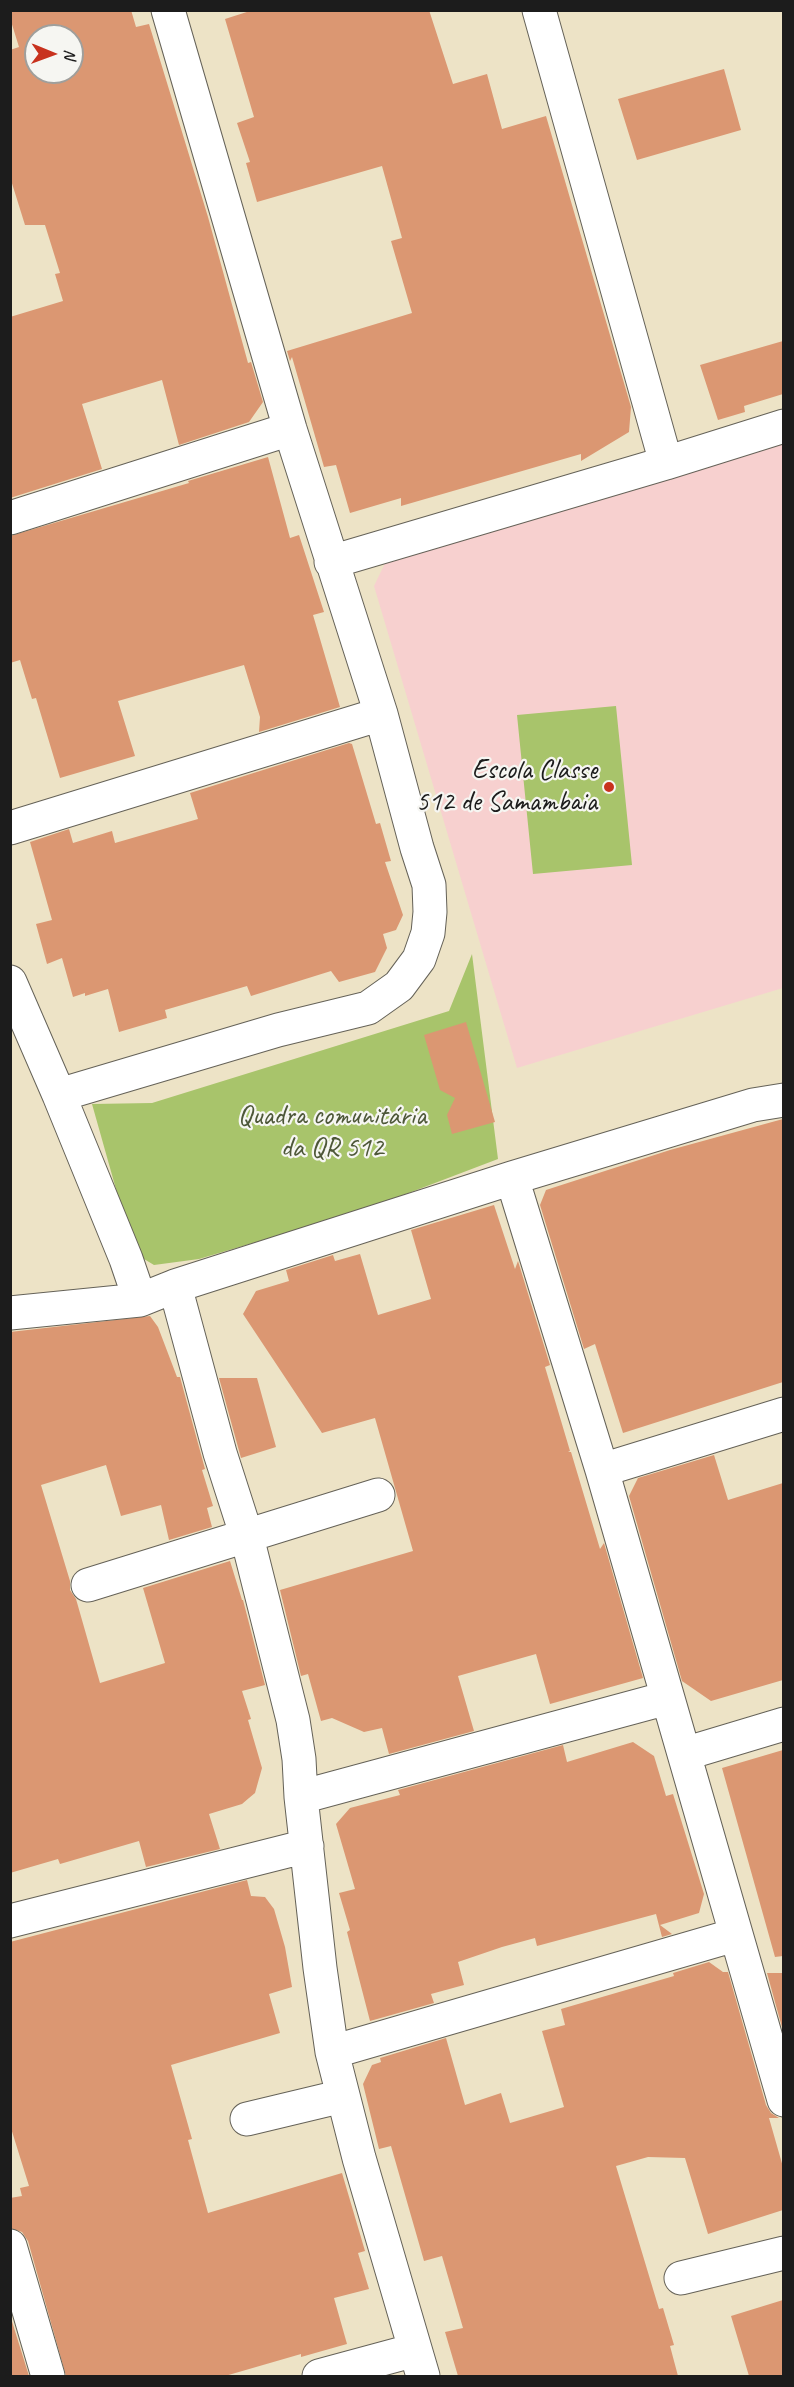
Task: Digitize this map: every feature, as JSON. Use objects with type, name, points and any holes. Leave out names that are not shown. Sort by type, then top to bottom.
[{"type":"street","points":[[59,1095],[278,1030],[368,1008],[399,986],[419,959],[428,933],[429,885],[381,714],[290,429],[168,10]]},
{"type":"street","points":[[538,10],[666,463]]},
{"type":"street","points":[[331,562],[783,426]]},
{"type":"street","points":[[10,518],[290,429]]},
{"type":"street","points":[[10,828],[381,714]]},
{"type":"street","points":[[10,982],[59,1095],[126,1259],[140,1300]]},
{"type":"street","points":[[10,1313],[140,1300],[175,1286],[512,1178],[753,1105],[783,1100]]},
{"type":"street","points":[[512,1178],[602,1470],[783,2100]]},
{"type":"street","points":[[175,1286],[220,1453],[247,1537],[293,1720],[320,1968],[332,2052],[342,2096],[419,2363],[319,2376]]},
{"type":"street","points":[[602,1470],[783,1414]]},
{"type":"street","points":[[88,1585],[378,1496]]},
{"type":"street","points":[[301,1797],[667,1698]]},
{"type":"street","points":[[684,1754],[783,1724]]},
{"type":"street","points":[[10,1921],[307,1846]]},
{"type":"street","points":[[332,2052],[735,1935]]},
{"type":"street","points":[[247,2119],[342,2096]]},
{"type":"street","points":[[10,2246],[48,2376]]},
{"type":"street","points":[[681,2278],[783,2253]]},
{"type":"shaded area","name":"Escola Classe 512 de Samambaia","points":[[783,437],[783,988],[517,1068],[374,586],[388,557]]},
{"type":"green space","points":[[616,706],[632,865],[533,874],[517,715]]},
{"type":"green space","name":"Quadra comunitária da QR 512","points":[[472,954],[498,1159],[364,1210],[199,1259],[154,1265],[134,1253],[92,1104],[152,1103],[449,1011]]},
{"type":"building","points":[[10,10],[131,10],[136,27],[149,24],[208,217],[248,363],[251,362],[263,402],[249,422],[179,445],[162,380],[82,404],[102,469],[10,498],[10,317],[63,301],[55,274],[60,273],[45,225],[25,225],[10,177],[10,50],[19,47],[10,18]]},
{"type":"building","points":[[253,10],[429,10],[453,84],[487,74],[502,129],[546,116],[631,407],[629,432],[581,461],[581,454],[401,506],[401,498],[350,513],[336,465],[324,467],[292,357],[290,361],[287,351],[412,313],[391,241],[402,238],[382,166],[257,202],[246,163],[250,162],[237,123],[254,117],[225,19]]},
{"type":"building","points":[[724,69],[741,130],[637,160],[618,99]]},
{"type":"building","points":[[783,341],[783,394],[744,406],[745,412],[718,420],[700,365]]},
{"type":"building","points":[[268,457],[290,538],[299,535],[324,612],[313,615],[340,707],[259,732],[260,717],[244,665],[118,701],[135,756],[60,778],[36,698],[32,699],[20,660],[10,663],[10,536]]},
{"type":"building","points":[[349,743],[352,744],[376,824],[380,823],[391,861],[385,862],[403,915],[396,930],[383,934],[387,948],[375,972],[339,982],[331,971],[251,996],[247,986],[165,1010],[167,1018],[119,1032],[108,989],[73,997],[62,958],[47,964],[36,924],[52,920],[30,842],[69,829],[73,843],[112,831],[115,843],[198,819],[190,793]]},
{"type":"building","points":[[466,1022],[495,1122],[452,1134],[447,1115],[455,1098],[440,1090],[424,1035]]},
{"type":"building","points":[[783,1119],[783,1382],[623,1433],[595,1344],[584,1349],[540,1205],[546,1190],[670,1150]]},
{"type":"building","points":[[494,1205],[515,1269],[518,1261],[550,1365],[545,1367],[570,1451],[568,1452],[571,1452],[600,1549],[604,1543],[643,1678],[550,1704],[536,1654],[458,1676],[474,1731],[389,1754],[382,1728],[364,1732],[332,1718],[321,1721],[308,1674],[301,1676],[280,1590],[413,1551],[375,1418],[322,1433],[243,1314],[256,1291],[289,1281],[286,1270],[333,1255],[335,1261],[360,1254],[378,1315],[431,1299],[411,1230]]},
{"type":"building","points":[[150,1316],[158,1327],[177,1377],[180,1377],[213,1506],[207,1508],[212,1527],[169,1540],[161,1505],[121,1516],[106,1465],[41,1485],[70,1581],[70,1590],[76,1599],[100,1683],[165,1663],[143,1588],[230,1561],[243,1600],[265,1685],[242,1691],[262,1768],[255,1793],[242,1804],[209,1814],[220,1849],[146,1867],[139,1841],[60,1864],[58,1859],[10,1873],[10,1332]]},
{"type":"building","points":[[219,1378],[257,1378],[276,1447],[241,1458]]},
{"type":"building","points":[[714,1455],[728,1500],[783,1483],[783,1680],[711,1701],[682,1681],[629,1496],[638,1478]]},
{"type":"building","points":[[633,1742],[654,1756],[666,1796],[673,1794],[704,1894],[699,1913],[660,1925],[672,1934],[662,1937],[656,1914],[537,1946],[535,1938],[502,1947],[458,1962],[464,1985],[431,1994],[434,2003],[370,2021],[347,1932],[350,1930],[339,1893],[355,1889],[336,1824],[350,1808],[400,1795],[398,1790],[563,1745],[567,1762]]},
{"type":"building","points":[[783,1750],[783,1956],[775,1957],[722,1768]]},
{"type":"building","points":[[247,1880],[251,1896],[265,1897],[274,1909],[285,1947],[292,1987],[269,1994],[280,2033],[171,2065],[192,2139],[188,2140],[208,2213],[342,2173],[365,2251],[358,2253],[369,2289],[334,2298],[347,2344],[301,2357],[301,2354],[225,2376],[66,2376],[28,2241],[22,2232],[10,2228],[10,2198],[22,2196],[20,2188],[29,2186],[10,2125],[10,1942]]},
{"type":"building","points":[[709,1962],[723,1972],[728,1972],[766,2105],[771,2113],[779,2118],[769,2118],[783,2167],[783,2210],[708,2234],[685,2158],[648,2157],[616,2166],[659,2309],[663,2308],[674,2345],[670,2346],[678,2376],[458,2376],[445,2332],[463,2328],[442,2256],[424,2261],[391,2146],[379,2149],[363,2084],[372,2065],[381,2062],[380,2058],[446,2038],[465,2105],[501,2093],[510,2123],[564,2107],[542,2031],[565,2025],[561,2009],[674,1976],[673,1973]]},
{"type":"building","points":[[767,1973],[783,1973],[783,2031]]},
{"type":"building","points":[[783,2300],[783,2376],[749,2376],[731,2316]]},
{"type":"building","points":[[10,2315],[29,2376],[10,2376]]},
{"type":"place","name":"Escola Classe 512 de Samambaia","points":[[609,787]]}]
